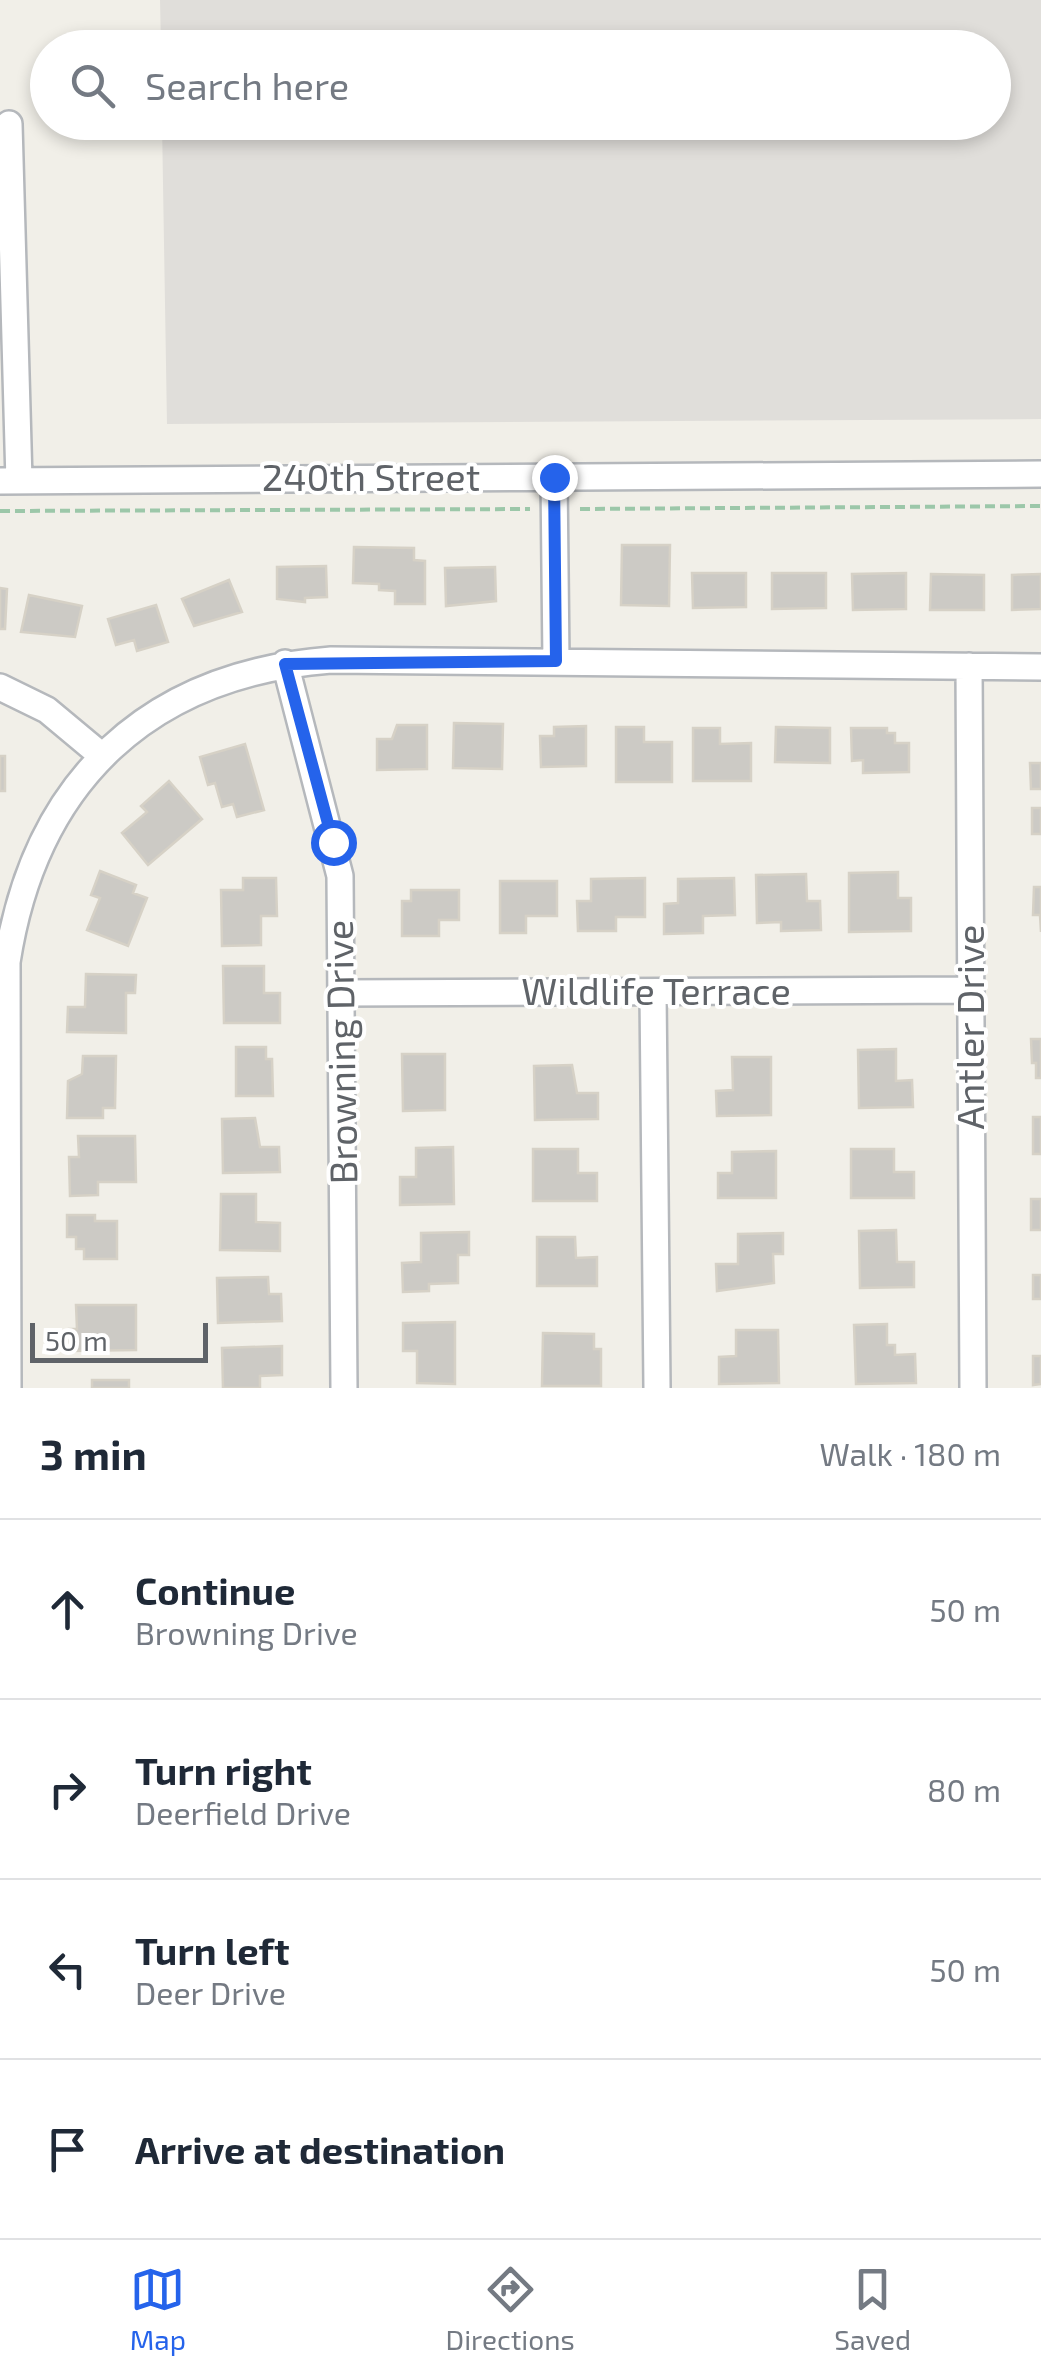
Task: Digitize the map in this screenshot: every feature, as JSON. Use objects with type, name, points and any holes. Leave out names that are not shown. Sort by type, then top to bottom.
[{"type":"street","points":[[9,480],[6,272],[10,124]]},
{"type":"street","name":"240th Street","points":[[9,480],[1041,474]]},
{"type":"street","points":[[554,477],[556,661]]},
{"type":"street","points":[[8,1388],[4,1208],[6,962],[13,921],[44,836],[101,755],[124,734],[189,692],[285,664],[556,661],[1041,666]]},
{"type":"street","name":"Browning Drive","points":[[285,664],[340,876],[344,1388]]},
{"type":"street","name":"Antler Drive","points":[[969,666],[974,1388]]},
{"type":"street","points":[[0,687],[47,710],[101,755]]},
{"type":"street","name":"Wildlife Terrace","points":[[342,993],[971,990]]},
{"type":"street","points":[[653,992],[658,1388]]},
{"type":"path","points":[[0,511],[1041,506]]},
{"type":"shaded area","points":[[160,0],[1041,0],[1041,419],[167,424],[162,140],[1011,140],[1011,30],[161,30]]},
{"type":"building","points":[[622,545],[670,545],[669,606],[621,605]]},
{"type":"building","points":[[354,547],[414,548],[414,560],[425,561],[425,604],[395,604],[395,591],[379,590],[379,584],[353,583]]},
{"type":"building","points":[[326,566],[327,597],[305,598],[305,602],[277,599],[277,567]]},
{"type":"building","points":[[495,567],[496,601],[446,606],[445,568]]},
{"type":"building","points":[[692,573],[746,573],[746,607],[693,608]]},
{"type":"building","points":[[772,573],[826,573],[826,608],[772,609]]},
{"type":"building","points":[[906,573],[906,609],[853,610],[852,574]]},
{"type":"building","points":[[931,574],[984,575],[984,610],[930,610]]},
{"type":"building","points":[[1041,574],[1041,609],[1012,610],[1012,575]]},
{"type":"building","points":[[229,580],[242,612],[194,626],[182,599]]},
{"type":"building","points":[[0,588],[7,589],[5,629],[0,629]]},
{"type":"building","points":[[29,595],[82,606],[75,637],[21,632]]},
{"type":"building","points":[[156,605],[168,642],[137,651],[134,640],[116,645],[108,619]]},
{"type":"building","points":[[454,723],[503,724],[502,769],[453,768]]},
{"type":"building","points":[[397,725],[427,725],[427,769],[377,770],[377,739],[392,739]]},
{"type":"building","points":[[586,726],[586,766],[541,767],[540,736],[554,736],[554,727]]},
{"type":"building","points":[[616,727],[644,727],[644,742],[672,742],[672,782],[616,782]]},
{"type":"building","points":[[776,727],[830,728],[830,763],[775,762]]},
{"type":"building","points":[[693,728],[720,728],[720,744],[751,743],[751,781],[693,781]]},
{"type":"building","points":[[851,728],[887,728],[887,733],[895,733],[895,743],[909,743],[909,772],[863,773],[863,760],[852,761]]},
{"type":"building","points":[[245,744],[264,810],[237,817],[233,804],[222,807],[215,783],[208,785],[200,757]]},
{"type":"building","points":[[0,756],[5,756],[5,791],[0,791]]},
{"type":"building","points":[[1030,763],[1041,763],[1041,789],[1031,789]]},
{"type":"building","points":[[169,781],[202,819],[148,865],[122,833],[147,812],[141,806]]},
{"type":"building","points":[[1032,808],[1041,808],[1041,834],[1032,834]]},
{"type":"building","points":[[100,871],[136,885],[133,893],[147,898],[128,946],[87,930],[100,898],[91,895]]},
{"type":"building","points":[[898,872],[898,898],[911,898],[911,931],[849,932],[849,873]]},
{"type":"building","points":[[806,874],[807,901],[820,901],[821,930],[781,931],[781,922],[757,923],[756,875]]},
{"type":"building","points":[[243,878],[276,878],[277,916],[261,916],[261,945],[222,946],[221,890],[243,890]]},
{"type":"building","points":[[645,878],[645,917],[616,917],[616,931],[578,931],[577,901],[591,901],[591,879]]},
{"type":"building","points":[[734,878],[735,915],[703,916],[703,933],[664,934],[664,904],[678,903],[678,879]]},
{"type":"building","points":[[500,881],[557,881],[557,916],[526,916],[526,933],[500,933]]},
{"type":"building","points":[[1034,887],[1041,887],[1041,932],[1040,915],[1033,915]]},
{"type":"building","points":[[411,890],[459,890],[459,920],[439,920],[439,936],[402,936],[402,901],[411,901]]},
{"type":"building","points":[[223,966],[264,966],[264,993],[280,993],[280,1023],[224,1023]]},
{"type":"building","points":[[86,974],[136,975],[135,993],[126,993],[126,1033],[67,1032],[68,1007],[85,1007]]},
{"type":"building","points":[[1031,1039],[1041,1039],[1041,1078],[1036,1078],[1036,1063],[1032,1063]]},
{"type":"building","points":[[236,1047],[266,1047],[266,1059],[272,1059],[273,1096],[236,1096]]},
{"type":"building","points":[[896,1049],[896,1081],[912,1080],[913,1107],[859,1108],[858,1050]]},
{"type":"building","points":[[402,1054],[445,1054],[445,1110],[403,1111]]},
{"type":"building","points":[[83,1056],[116,1056],[115,1108],[103,1108],[103,1118],[67,1118],[68,1081],[82,1074]]},
{"type":"building","points":[[732,1057],[771,1057],[771,1115],[717,1116],[716,1091],[733,1090]]},
{"type":"building","points":[[572,1065],[577,1093],[598,1093],[598,1119],[535,1120],[534,1066]]},
{"type":"building","points":[[1033,1117],[1041,1117],[1041,1154],[1033,1154]]},
{"type":"building","points":[[255,1118],[260,1147],[279,1147],[280,1172],[223,1173],[222,1119]]},
{"type":"building","points":[[78,1136],[135,1136],[136,1182],[98,1182],[98,1195],[70,1196],[69,1157],[79,1157]]},
{"type":"building","points":[[453,1147],[454,1204],[400,1205],[400,1177],[416,1177],[416,1148]]},
{"type":"building","points":[[533,1149],[578,1149],[578,1173],[597,1173],[597,1201],[533,1201]]},
{"type":"building","points":[[851,1149],[894,1149],[894,1172],[914,1172],[914,1198],[851,1198]]},
{"type":"building","points":[[776,1151],[776,1198],[718,1198],[718,1173],[732,1173],[732,1152]]},
{"type":"building","points":[[221,1194],[256,1194],[256,1222],[280,1223],[280,1251],[220,1250]]},
{"type":"building","points":[[1031,1199],[1041,1199],[1041,1230],[1031,1230]]},
{"type":"building","points":[[67,1215],[95,1215],[95,1221],[117,1221],[117,1259],[84,1259],[84,1249],[76,1249],[76,1237],[67,1237]]},
{"type":"building","points":[[896,1230],[897,1262],[914,1262],[914,1287],[860,1288],[859,1231]]},
{"type":"building","points":[[469,1232],[469,1255],[458,1255],[458,1283],[429,1284],[429,1291],[403,1292],[402,1263],[421,1262],[421,1233]]},
{"type":"building","points":[[783,1233],[783,1254],[773,1254],[774,1283],[717,1291],[716,1264],[738,1264],[738,1234]]},
{"type":"building","points":[[537,1237],[575,1237],[576,1258],[597,1257],[597,1286],[537,1286]]},
{"type":"building","points":[[1033,1275],[1041,1275],[1041,1299],[1033,1299]]},
{"type":"building","points":[[268,1277],[269,1294],[281,1294],[282,1321],[218,1323],[217,1278]]},
{"type":"building","points":[[76,1305],[136,1305],[136,1350],[69,1351],[69,1329],[77,1329]]},
{"type":"building","points":[[455,1322],[455,1384],[417,1383],[417,1351],[403,1351],[403,1323]]},
{"type":"building","points":[[887,1324],[887,1345],[895,1345],[895,1355],[915,1354],[916,1383],[856,1384],[854,1325]]},
{"type":"building","points":[[736,1330],[778,1330],[779,1383],[719,1384],[719,1357],[736,1356]]},
{"type":"building","points":[[543,1333],[594,1334],[594,1349],[601,1349],[601,1386],[542,1386]]},
{"type":"building","points":[[282,1346],[282,1375],[260,1376],[260,1388],[223,1388],[222,1348]]},
{"type":"building","points":[[1033,1356],[1041,1356],[1041,1384],[1033,1385]]},
{"type":"building","points":[[92,1380],[129,1380],[129,1388],[92,1388]]},
{"type":"route","points":[[333,842],[285,664],[331,660],[556,661],[554,477]]}]
